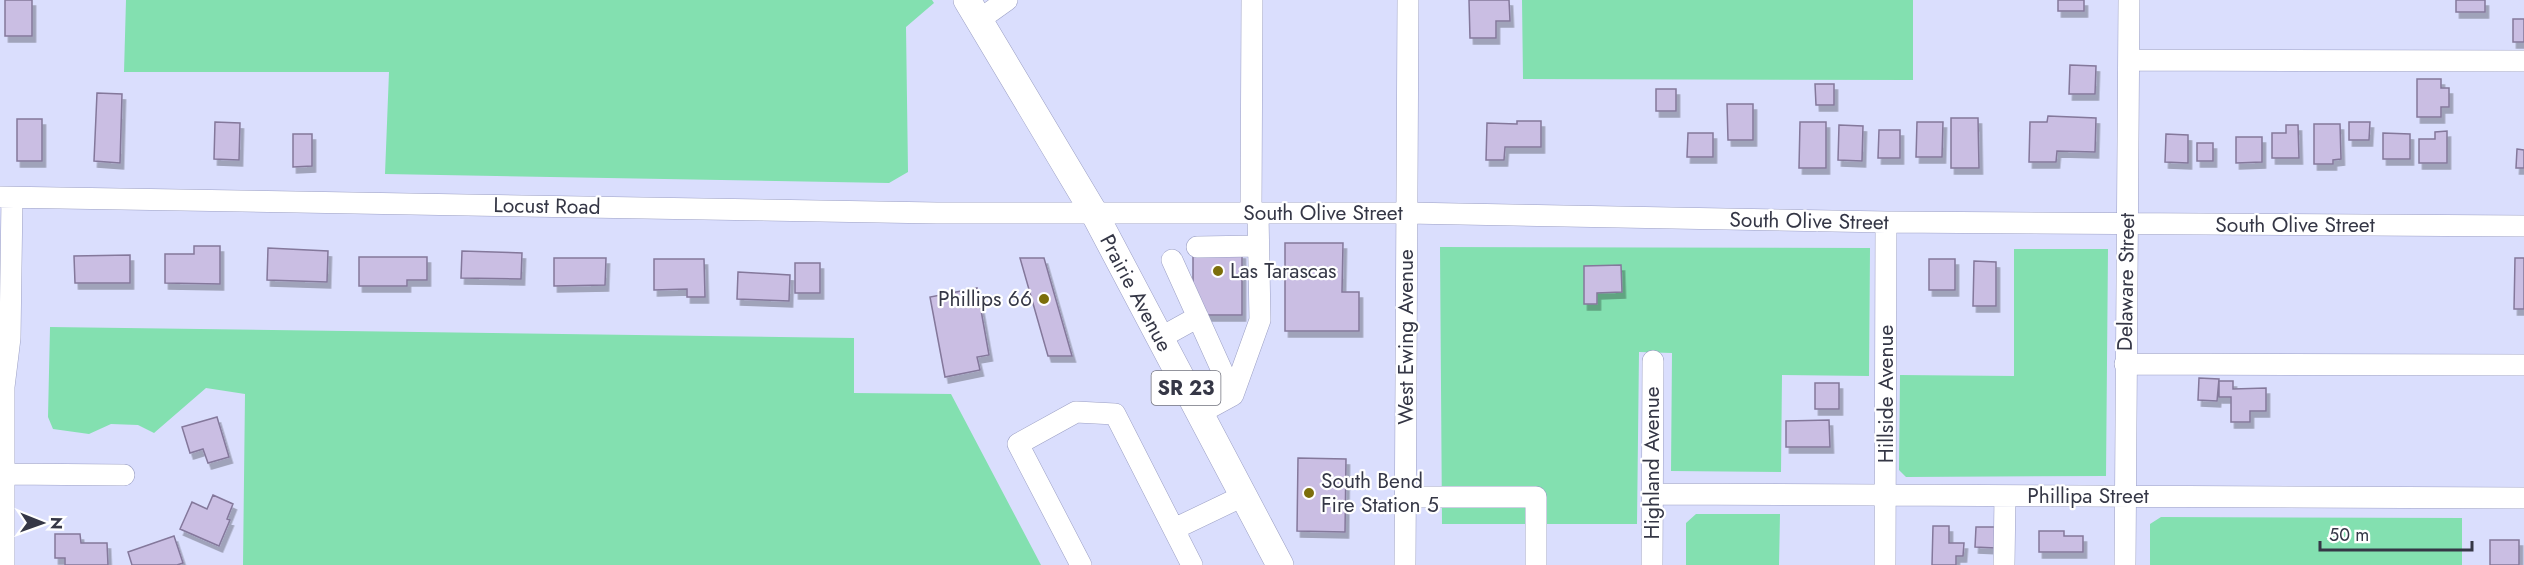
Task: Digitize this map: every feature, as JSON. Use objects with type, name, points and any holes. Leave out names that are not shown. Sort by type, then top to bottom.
[{"type":"main road","name":"SR 23","points":[[973,10],[1093,211]]},
{"type":"main road","name":"Prairie Avenue","points":[[1093,211],[1280,565]]},
{"type":"street","points":[[973,10],[1007,0]]},
{"type":"street","points":[[1200,413],[1233,395],[1260,320],[1258,246],[1254,214],[1252,0]]},
{"type":"street","name":"West Ewing Avenue","points":[[1405,565],[1408,0]]},
{"type":"street","name":"Delaware Street","points":[[2125,565],[2129,0]]},
{"type":"street","points":[[2129,60],[2524,61]]},
{"type":"street","points":[[4,565],[4,387],[10,338],[6,197]]},
{"type":"street","name":"Locust Road","points":[[6,197],[925,213],[1093,211]]},
{"type":"street","name":"South Olive Street","points":[[1093,211],[1254,214],[1407,213],[1886,222],[2524,226]]},
{"type":"street","name":"Hillside Avenue","points":[[1885,565],[1886,222]]},
{"type":"street","points":[[1197,247],[1258,246]]},
{"type":"street","points":[[1172,260],[1233,395]]},
{"type":"street","points":[[1160,338],[1198,317]]},
{"type":"street","name":"Highland Avenue","points":[[1652,565],[1653,361]]},
{"type":"street","points":[[2126,364],[2524,365]]},
{"type":"street","points":[[1081,565],[1018,444],[1076,412],[1115,414],[1192,565]]},
{"type":"street","points":[[5,474],[124,475]]},
{"type":"street","name":"Phillipa Street","points":[[1653,494],[2524,498]]},
{"type":"street","points":[[1174,529],[1243,495]]},
{"type":"street","points":[[2004,565],[2005,496]]},
{"type":"street","points":[[1406,497],[1536,497],[1536,565]]},
{"type":"green space","points":[[126,0],[932,0],[934,3],[906,27],[908,172],[889,183],[385,174],[389,72],[124,72]]},
{"type":"green space","points":[[1522,0],[1913,0],[1913,80],[1523,79]]},
{"type":"green space","points":[[1440,247],[1870,248],[1869,376],[1782,375],[1781,472],[1671,471],[1672,353],[1639,352],[1637,524],[1442,524]]},
{"type":"green space","points":[[2014,249],[2108,249],[2106,476],[1906,477],[1899,470],[1900,375],[2014,376]]},
{"type":"green space","points":[[50,327],[854,338],[854,393],[951,394],[1041,565],[243,565],[245,394],[206,388],[154,433],[138,425],[111,424],[89,434],[53,429],[48,417]]},
{"type":"green space","points":[[1696,514],[1780,514],[1779,565],[1686,565],[1686,523]]},
{"type":"green space","points":[[2161,517],[2462,518],[2462,565],[2150,565],[2150,524]]},
{"type":"building","points":[[5,0],[32,0],[32,36],[5,36]]},
{"type":"building","points":[[1469,0],[1509,0],[1510,21],[1496,21],[1496,38],[1470,38]]},
{"type":"building","points":[[2058,0],[2084,0],[2084,11],[2058,11]]},
{"type":"building","points":[[2456,0],[2485,0],[2485,12],[2456,12]]},
{"type":"building","points":[[2513,19],[2524,19],[2524,42],[2513,42]]},
{"type":"building","points":[[2070,65],[2096,66],[2095,94],[2069,94]]},
{"type":"building","points":[[2417,79],[2441,79],[2441,88],[2449,88],[2449,107],[2441,107],[2441,117],[2417,117]]},
{"type":"building","points":[[1815,84],[1834,84],[1834,105],[1816,105]]},
{"type":"building","points":[[1656,89],[1676,89],[1676,111],[1656,111]]},
{"type":"building","points":[[97,93],[122,94],[120,163],[94,161]]},
{"type":"building","points":[[1727,104],[1753,104],[1753,140],[1728,140]]},
{"type":"building","points":[[2048,116],[2096,118],[2095,152],[2057,151],[2056,162],[2029,162],[2030,122],[2047,122]]},
{"type":"building","points":[[1951,118],[1978,118],[1979,168],[1951,168]]},
{"type":"building","points":[[17,119],[42,119],[42,161],[17,161]]},
{"type":"building","points":[[1517,121],[1541,121],[1541,147],[1505,147],[1504,160],[1486,160],[1487,123],[1517,124]]},
{"type":"building","points":[[215,122],[240,123],[239,160],[214,159]]},
{"type":"building","points":[[1800,122],[1826,122],[1826,168],[1799,168]]},
{"type":"building","points":[[1917,122],[1943,122],[1942,157],[1916,157]]},
{"type":"building","points":[[2349,122],[2370,122],[2369,140],[2349,140]]},
{"type":"building","points":[[2314,124],[2340,124],[2341,159],[2333,160],[2333,164],[2314,164]]},
{"type":"building","points":[[1839,125],[1863,126],[1862,161],[1838,160]]},
{"type":"building","points":[[2286,125],[2298,125],[2299,158],[2272,158],[2272,133],[2286,133]]},
{"type":"building","points":[[1879,130],[1900,130],[1900,158],[1878,158]]},
{"type":"building","points":[[2447,131],[2447,163],[2419,163],[2419,139],[2435,139],[2435,132]]},
{"type":"building","points":[[1688,133],[1713,133],[1713,157],[1687,157]]},
{"type":"building","points":[[2383,133],[2410,134],[2410,159],[2383,159]]},
{"type":"building","points":[[293,134],[312,134],[312,166],[293,167]]},
{"type":"building","points":[[2166,134],[2188,135],[2188,163],[2165,162]]},
{"type":"building","points":[[2236,137],[2262,137],[2262,162],[2236,163]]},
{"type":"building","points":[[2197,143],[2213,143],[2213,161],[2197,161]]},
{"type":"building","points":[[2517,149],[2524,150],[2524,168],[2516,168]]},
{"type":"building","points":[[1285,243],[1343,243],[1342,292],[1359,292],[1359,331],[1285,331]]},
{"type":"building","points":[[194,246],[220,246],[220,284],[165,283],[165,254],[194,254]]},
{"type":"building","points":[[268,248],[328,251],[327,282],[267,280]]},
{"type":"building","points":[[462,251],[522,253],[521,279],[461,278]]},
{"type":"building","name":"Las Tarascas","points":[[1193,252],[1242,253],[1242,315],[1205,315],[1193,290]]},
{"type":"building","points":[[130,255],[130,283],[75,283],[74,256]]},
{"type":"building","points":[[359,257],[427,257],[427,280],[407,280],[407,286],[359,286]]},
{"type":"building","points":[[554,258],[606,258],[605,285],[554,286]]},
{"type":"building","name":"Phillips 66","points":[[1020,258],[1044,258],[1072,356],[1048,356]]},
{"type":"building","points":[[2515,258],[2524,258],[2524,309],[2514,309]]},
{"type":"building","points":[[654,259],[704,259],[705,297],[687,297],[687,289],[654,290]]},
{"type":"building","points":[[1929,259],[1955,259],[1955,290],[1929,290]]},
{"type":"building","points":[[1974,261],[1996,262],[1996,306],[1973,306]]},
{"type":"building","points":[[795,263],[820,263],[820,293],[795,293]]},
{"type":"building","points":[[1621,265],[1622,292],[1597,293],[1597,304],[1584,304],[1584,266]]},
{"type":"building","points":[[738,272],[790,275],[789,301],[737,299]]},
{"type":"building","points":[[977,288],[989,355],[977,357],[980,370],[945,377],[930,297]]},
{"type":"building","points":[[2199,378],[2219,379],[2217,401],[2198,400]]},
{"type":"building","points":[[2219,381],[2233,381],[2233,389],[2266,388],[2266,411],[2250,411],[2250,422],[2231,422],[2231,397],[2219,397]]},
{"type":"building","points":[[1815,383],[1839,383],[1839,409],[1815,409]]},
{"type":"building","points":[[217,417],[229,457],[208,463],[203,449],[190,453],[182,427]]},
{"type":"building","points":[[1829,420],[1830,447],[1786,447],[1786,421]]},
{"type":"building","points":[[1298,458],[1346,459],[1345,532],[1297,531]]},
{"type":"building","points":[[213,495],[233,504],[227,519],[230,520],[219,546],[180,529],[192,502],[207,509]]},
{"type":"building","points":[[1933,526],[1949,526],[1949,543],[1964,543],[1963,556],[1956,556],[1956,565],[1932,565]]},
{"type":"building","points":[[1976,527],[1997,527],[1996,548],[1975,547]]},
{"type":"building","points":[[2039,531],[2064,531],[2064,536],[2083,536],[2083,552],[2039,552]]},
{"type":"building","points":[[55,534],[80,534],[81,543],[107,543],[108,565],[65,565],[65,558],[55,558]]},
{"type":"building","points":[[174,536],[183,563],[132,565],[128,552]]},
{"type":"building","points":[[2490,540],[2519,540],[2519,565],[2490,565]]},
{"type":"place","name":"Las Tarascas","points":[[1218,271]]},
{"type":"place","name":"Phillips 66","points":[[1044,299]]},
{"type":"place","name":"South Bend Fire Station 5","points":[[1309,493]]}]
